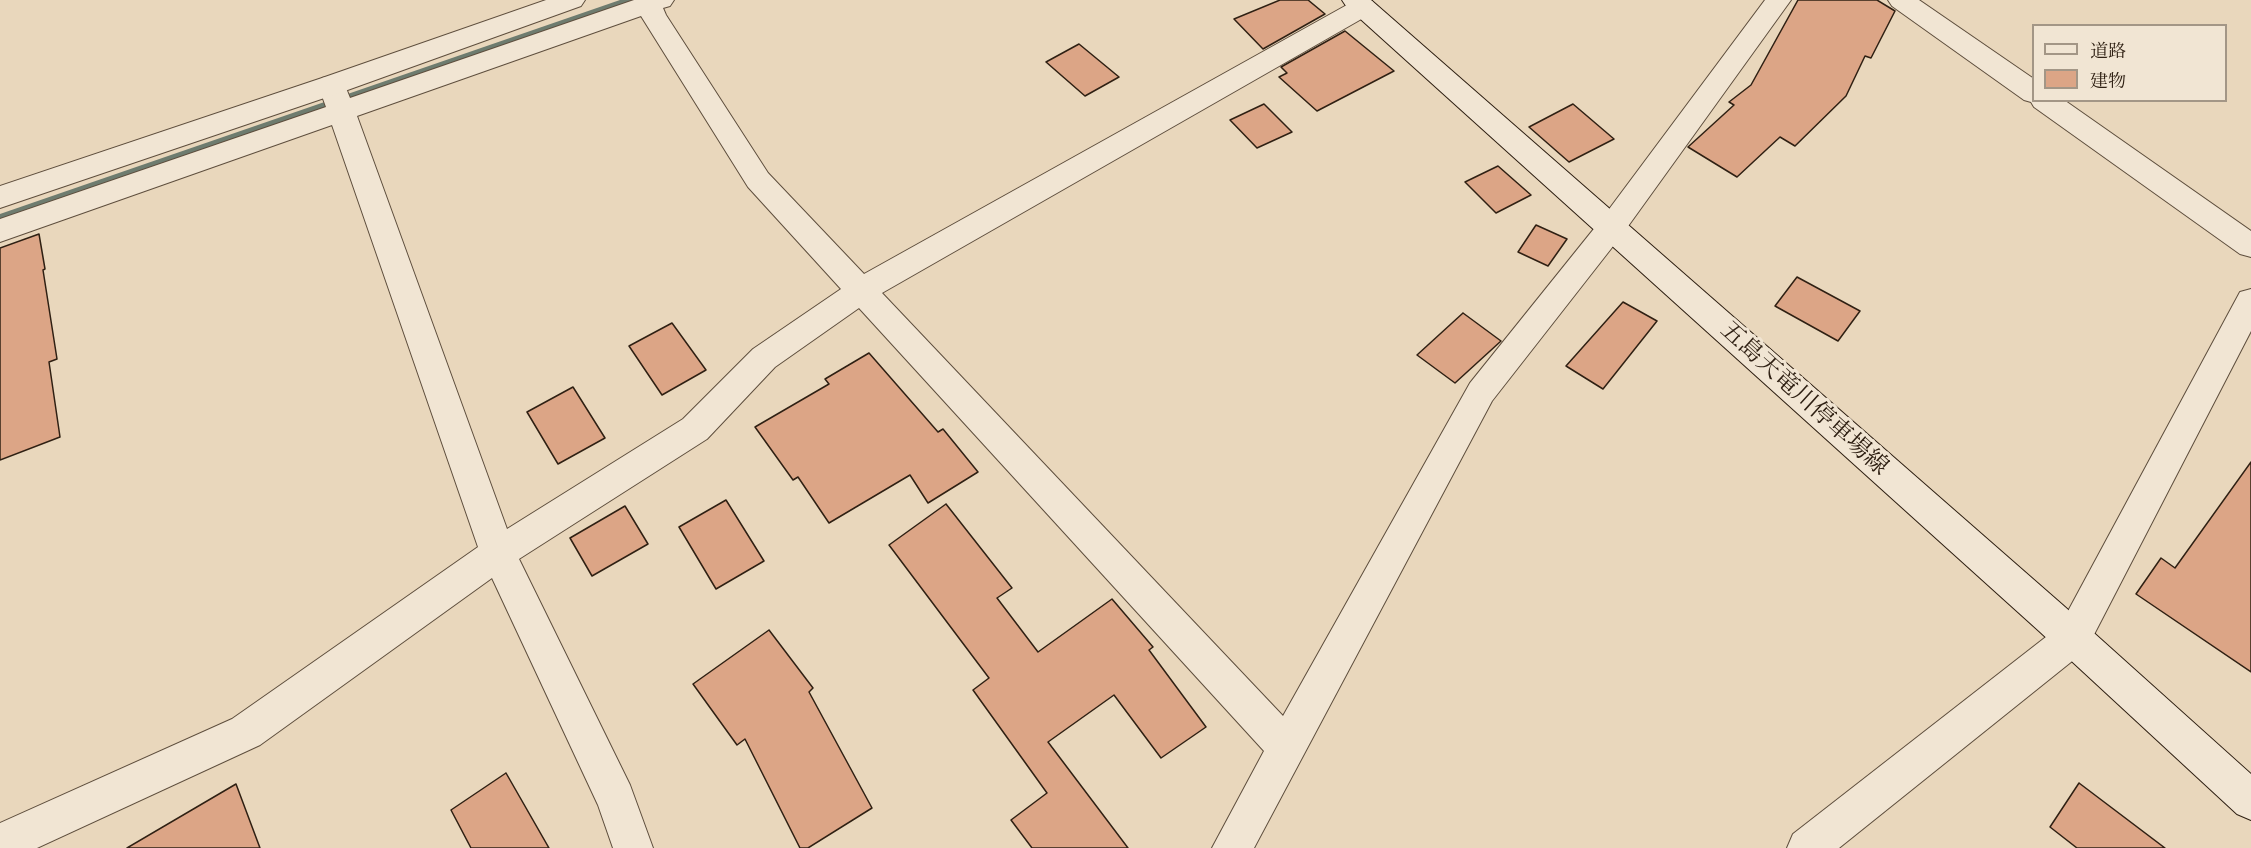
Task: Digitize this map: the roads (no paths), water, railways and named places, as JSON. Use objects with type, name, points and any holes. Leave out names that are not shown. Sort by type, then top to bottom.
[{"type":"street","points":[[0,231],[337,99],[572,0]]},
{"type":"street","points":[[1232,848],[1480,392],[1611,228],[1778,0]]},
{"type":"street","points":[[1901,0],[2032,92]]},
{"type":"street","points":[[0,197],[337,99],[652,1],[758,180],[1286,747]]},
{"type":"street","points":[[0,844],[246,732],[498,553],[694,429],[764,358],[862,290],[1359,4]]},
{"type":"street","name":"五島天竜川停車場線","points":[[1359,4],[2073,638],[2251,800]]},
{"type":"street","points":[[337,99],[498,553],[616,799],[633,848]]},
{"type":"street","points":[[2047,102],[2251,246]]},
{"type":"street","points":[[1807,848],[2073,638],[2251,301]]},
{"type":"waterway","points":[[0,218],[629,0]]}]
